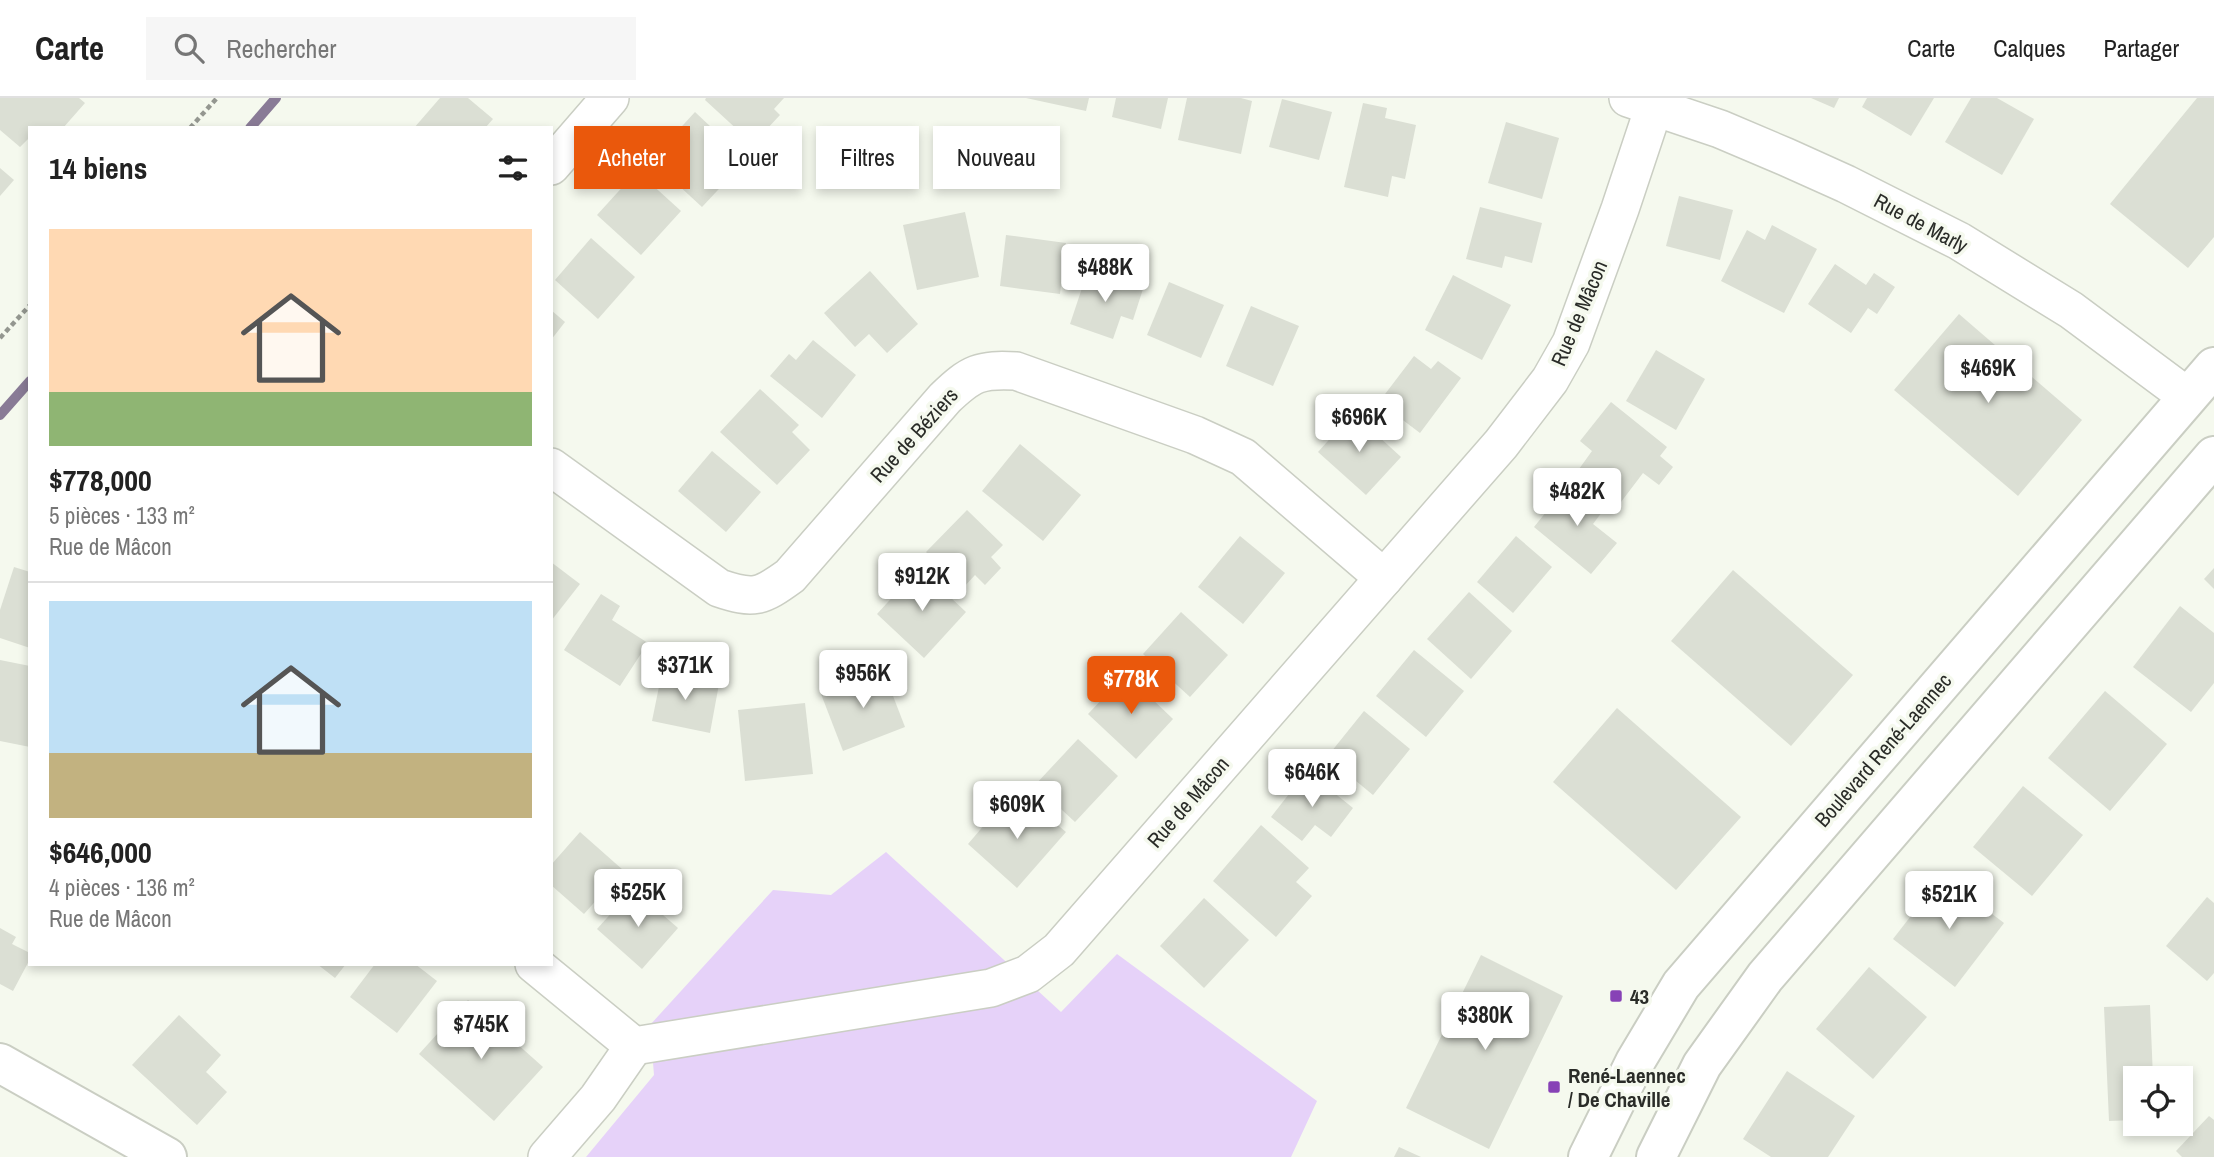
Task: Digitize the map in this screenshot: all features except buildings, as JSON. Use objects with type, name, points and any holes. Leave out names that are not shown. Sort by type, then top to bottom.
[{"type":"street","points":[[553,164],[610,98]]},
{"type":"street","name":"Rue de Marly","points":[[1641,102],[1720,129],[1786,157],[1959,241],[2071,310],[2188,397]]},
{"type":"street","name":"Rue de Mâcon","points":[[634,1046],[991,988],[1028,974],[1059,950],[1501,444],[1550,380],[1571,343],[1620,209],[1641,102]]},
{"type":"street","name":"Boulevard René-Laennec","points":[[1592,1156],[1635,1062],[1681,985],[2214,367]]},
{"type":"street","name":"Rue de Béziers","points":[[553,468],[719,588],[744,597],[767,592],[790,576],[945,398],[965,379],[989,370],[1016,371],[1195,435],[1242,457],[1384,578]]},
{"type":"street","points":[[1656,1157],[1702,1065],[1765,977],[2214,456]]},
{"type":"street","points":[[536,966],[634,1046],[597,1098],[547,1157]]},
{"type":"street","points":[[0,1063],[167,1157]]},
{"type":"path","points":[[192,126],[217,98]]},
{"type":"path","points":[[0,338],[28,307]]},
{"type":"shaded area","points":[[886,852],[1061,1012],[1117,954],[1317,1101],[1291,1157],[586,1157],[654,1075],[650,1025],[773,890],[831,895]]},
{"type":"waterway","points":[[252,126],[276,98]]},
{"type":"waterway","points":[[0,415],[28,383]]},
{"type":"place","name":"43","points":[[1616,996]]},
{"type":"place","name":"René-Laennec / De Chaville","points":[[1554,1087]]}]
